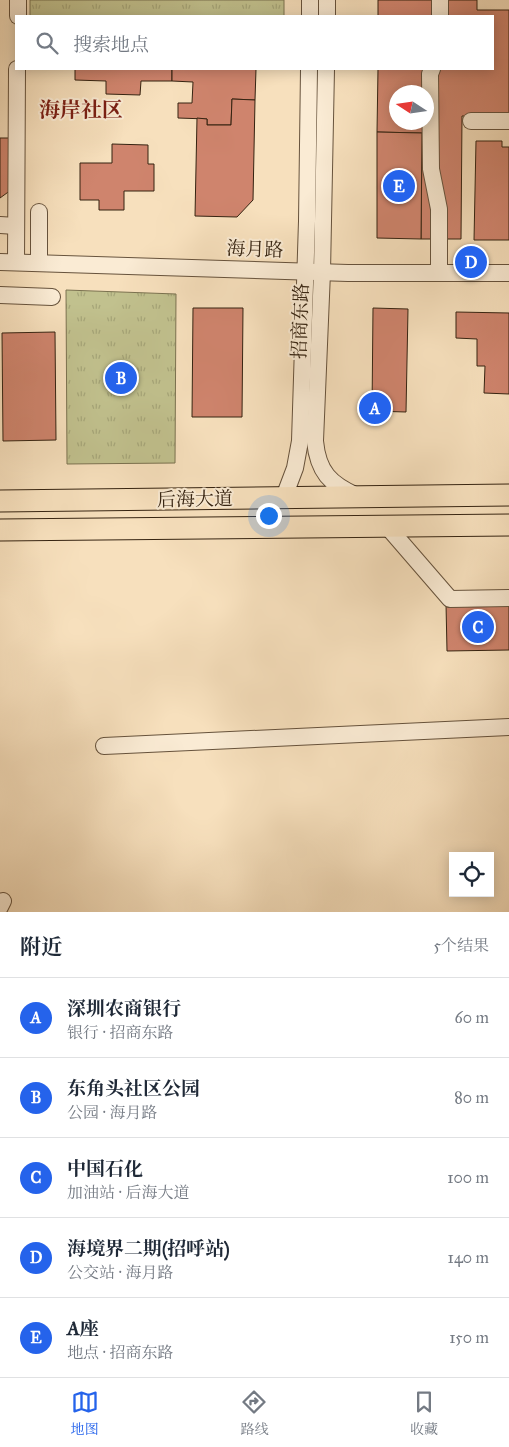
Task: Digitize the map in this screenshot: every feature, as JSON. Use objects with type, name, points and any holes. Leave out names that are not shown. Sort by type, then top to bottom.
[{"type":"main road","name":"后海大道","points":[[0,501],[509,495]]},
{"type":"main road","name":"后海大道","points":[[0,530],[509,525]]},
{"type":"street","points":[[18,0],[18,15]]},
{"type":"street","points":[[310,0],[310,15]]},
{"type":"street","points":[[327,0],[327,15]]},
{"type":"street","points":[[440,0],[440,15]]},
{"type":"street","points":[[8,262],[8,226],[17,70]]},
{"type":"street","name":"招商东路","points":[[284,497],[295,468],[300,441],[306,271],[309,70]]},
{"type":"street","name":"招商东路","points":[[326,70],[322,272],[315,441],[316,453],[322,469],[329,479],[341,489],[357,496]]},
{"type":"street","points":[[432,70],[430,74],[431,169],[439,208],[439,273]]},
{"type":"street","points":[[471,120],[509,121]]},
{"type":"street","points":[[39,212],[39,263]]},
{"type":"street","name":"海月路","points":[[8,262],[322,272],[509,273]]},
{"type":"street","points":[[0,295],[52,297]]},
{"type":"street","points":[[386,525],[450,599],[509,598]]},
{"type":"street","points":[[104,746],[509,727]]},
{"type":"green space","points":[[30,0],[284,0],[284,15],[30,15]]},
{"type":"green space","points":[[66,290],[176,294],[175,463],[67,464]]},
{"type":"building","points":[[378,0],[477,0],[477,10],[509,10],[509,116],[462,116],[461,239],[421,239],[422,133],[377,132],[378,70],[494,70],[494,15],[378,15]]},
{"type":"building","points":[[75,70],[172,70],[172,81],[141,81],[140,95],[106,94],[106,81],[75,80]]},
{"type":"building","points":[[172,70],[256,70],[255,100],[232,99],[231,125],[207,125],[207,119],[178,118],[178,103],[192,103],[193,82],[172,81]]},
{"type":"building","points":[[232,99],[255,100],[253,200],[237,217],[195,216],[197,118],[207,119],[207,125],[231,125]]},
{"type":"building","points":[[377,132],[422,133],[421,239],[377,238]]},
{"type":"building","points":[[0,138],[13,138],[11,190],[0,198]]},
{"type":"building","points":[[476,141],[502,141],[502,147],[509,147],[509,240],[474,240]]},
{"type":"building","points":[[112,144],[148,145],[148,164],[154,164],[154,191],[124,191],[124,210],[99,210],[99,200],[80,200],[80,163],[112,163]]},
{"type":"building","points":[[193,308],[243,308],[242,417],[192,417]]},
{"type":"building","points":[[373,308],[408,309],[406,412],[372,411]]},
{"type":"building","points":[[456,312],[509,313],[509,394],[484,393],[485,366],[477,366],[477,339],[456,338]]},
{"type":"building","points":[[55,332],[56,440],[3,441],[2,333]]},
{"type":"building","points":[[509,603],[509,650],[447,651],[446,604]]},
{"type":"place","name":"A座","points":[[399,186]]},
{"type":"place","name":"海境界二期(招呼站)","points":[[471,262]]},
{"type":"place","name":"东角头社区公园","points":[[121,378]]},
{"type":"place","name":"深圳农商银行","points":[[375,408]]},
{"type":"place","name":"中国石化","points":[[478,627]]},
{"type":"district","name":"海岸社区","points":[[81,110]]}]
